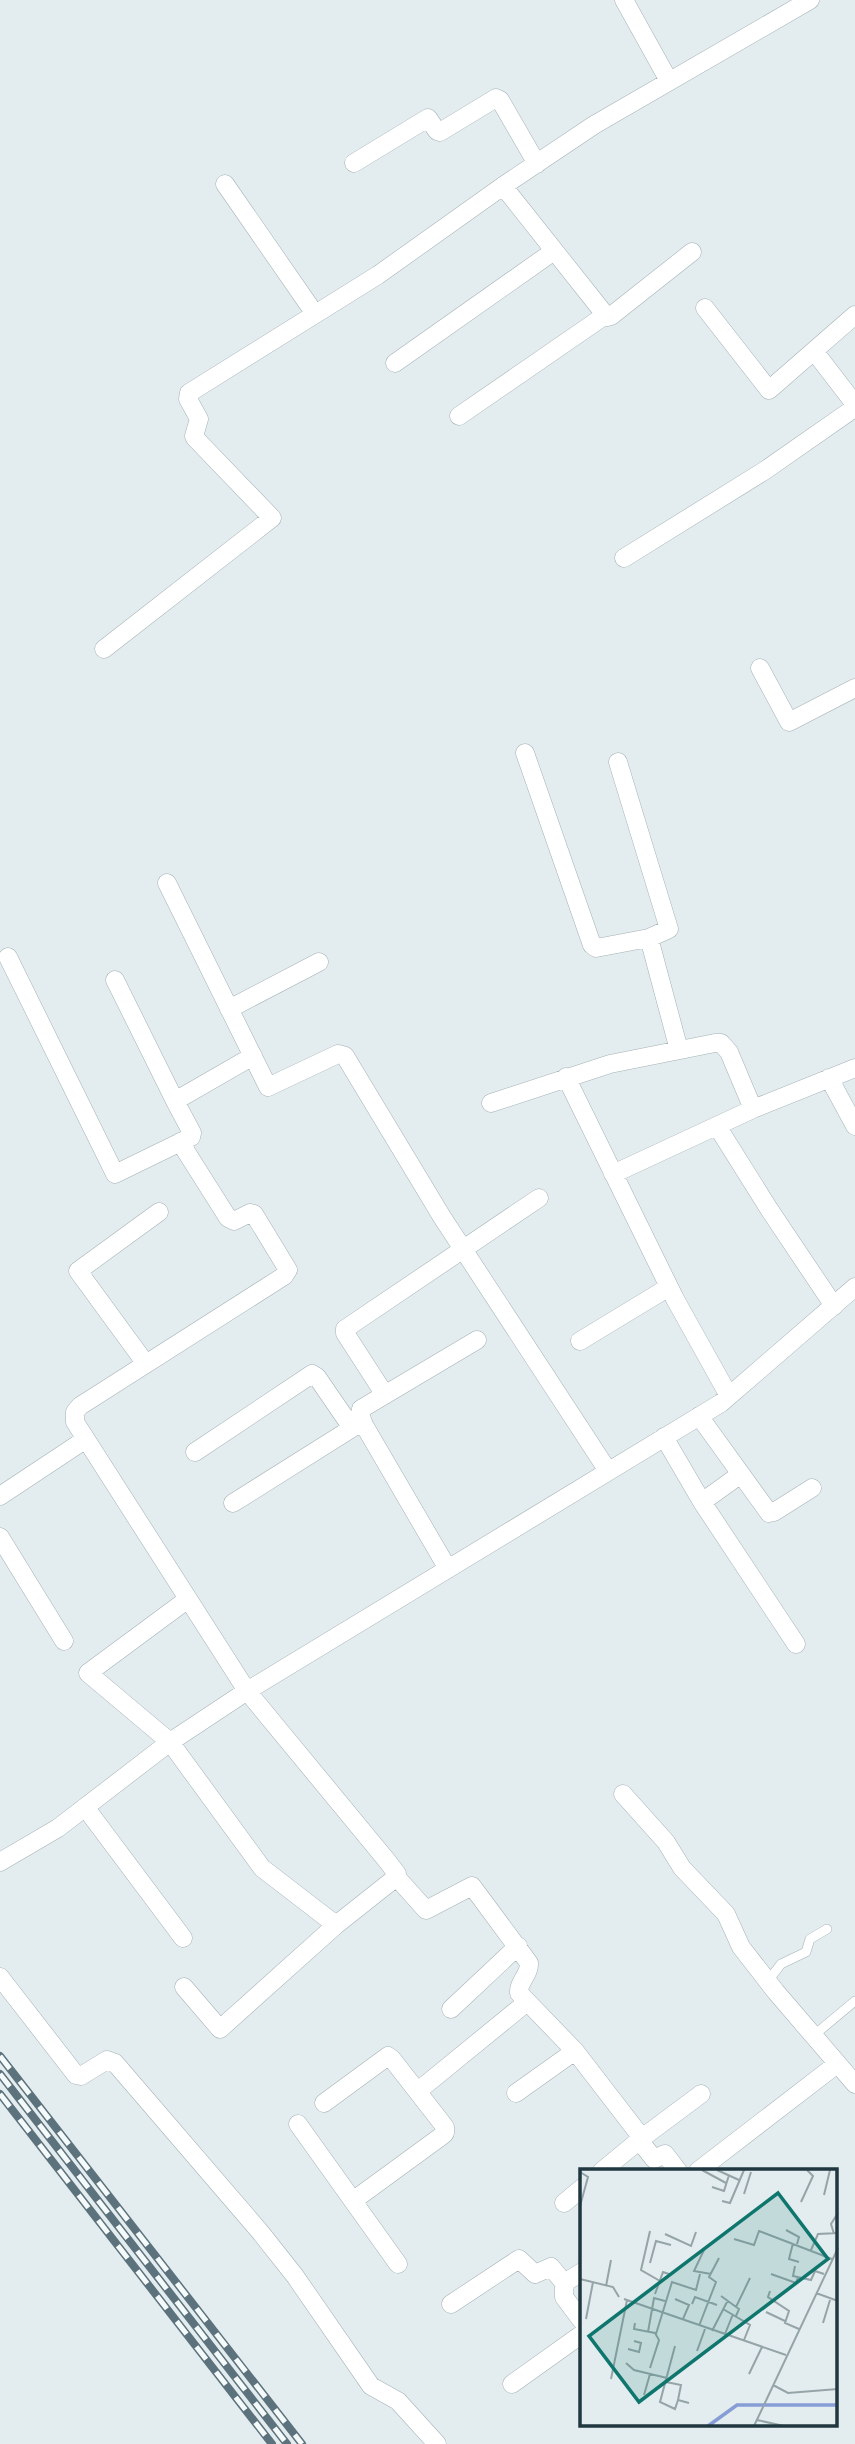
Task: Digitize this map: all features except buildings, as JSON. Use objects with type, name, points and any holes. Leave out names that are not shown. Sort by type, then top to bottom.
[{"type":"street","points":[[624,0],[669,80]]},
{"type":"street","points":[[104,649],[271,521],[272,516],[195,438],[199,419],[187,396],[192,390],[378,275],[594,125],[797,3]]},
{"type":"street","points":[[354,163],[428,118],[440,132],[496,98],[500,100],[537,163]]},
{"type":"street","points":[[225,184],[315,314]]},
{"type":"street","points":[[503,186],[604,316]]},
{"type":"street","points":[[395,363],[554,251]]},
{"type":"street","points":[[459,416],[604,316],[611,316],[692,252]]},
{"type":"street","points":[[705,308],[769,390],[855,316]]},
{"type":"street","points":[[624,558],[764,471],[853,409],[854,403],[814,351]]},
{"type":"street","points":[[760,668],[789,722],[855,688]]},
{"type":"street","points":[[525,753],[593,946],[596,948],[649,938],[669,929],[618,762]]},
{"type":"street","points":[[167,883],[269,1088],[338,1054],[345,1056],[462,1248],[608,1471]]},
{"type":"street","points":[[649,938],[679,1049]]},
{"type":"street","points":[[8,957],[113,1172],[117,1174],[191,1137],[192,1133],[115,980]]},
{"type":"street","points":[[229,1009],[319,962]]},
{"type":"street","points":[[491,1103],[610,1064],[721,1043],[729,1052],[752,1109]]},
{"type":"street","points":[[175,1101],[253,1056]]},
{"type":"street","points":[[613,1174],[752,1109],[855,1068]]},
{"type":"street","points":[[566,1077],[669,1287],[729,1396]]},
{"type":"street","points":[[829,1078],[855,1126]]},
{"type":"street","points":[[717,1126],[834,1306]]},
{"type":"street","points":[[180,1142],[228,1218],[234,1221],[250,1213],[254,1214],[288,1270],[284,1276],[79,1406],[74,1417],[247,1690],[388,1862],[397,1874],[397,1879],[426,1910],[469,1886],[474,1887],[529,1963],[518,1990],[575,2051],[653,2159],[665,2154],[676,2169]]},
{"type":"street","points":[[385,1395],[345,1329],[539,1198]]},
{"type":"street","points":[[146,1364],[78,1270],[159,1212]]},
{"type":"street","points":[[580,1341],[669,1287]]},
{"type":"street","points":[[0,1862],[58,1828],[170,1742],[247,1690],[729,1396],[855,1287]]},
{"type":"street","points":[[358,1426],[360,1410],[477,1339]]},
{"type":"street","points":[[195,1452],[312,1374],[358,1426],[448,1569]]},
{"type":"street","points":[[699,1416],[771,1514],[812,1488]]},
{"type":"street","points":[[233,1503],[358,1426]]},
{"type":"street","points":[[664,1437],[702,1502],[796,1644]]},
{"type":"street","points":[[0,1496],[86,1439]]},
{"type":"street","points":[[702,1502],[741,1474]]},
{"type":"street","points":[[0,1538],[64,1641]]},
{"type":"street","points":[[188,1599],[88,1673],[170,1742],[256,1861],[337,1925]]},
{"type":"street","points":[[623,1794],[666,1842],[682,1868],[726,1914],[737,1941],[855,2084]]},
{"type":"street","points":[[85,1807],[183,1938]]},
{"type":"street","points":[[184,1987],[220,2029],[337,1925],[397,1879]]},
{"type":"street","points":[[451,2008],[518,1946]]},
{"type":"street","points":[[0,1978],[76,2075],[81,2076],[107,2060],[115,2063],[270,2244],[371,2386],[398,2401],[437,2444]]},
{"type":"street","points":[[418,2091],[527,2002]]},
{"type":"street","points":[[516,2093],[575,2051]]},
{"type":"street","points":[[324,2103],[388,2056],[445,2127],[445,2133],[354,2200]]},
{"type":"street","points":[[701,2169],[837,2064]]},
{"type":"street","points":[[604,2169],[701,2094]]},
{"type":"street","points":[[298,2124],[398,2264]]},
{"type":"street","points":[[564,2203],[580,2190]]},
{"type":"street","points":[[451,2304],[519,2259],[535,2274],[551,2267],[564,2283],[564,2297],[580,2318]]},
{"type":"street","points":[[564,2283],[580,2273]]},
{"type":"street","points":[[512,2384],[580,2335]]},
{"type":"lane","points":[[768,1981],[781,1964],[806,1952],[810,1939],[827,1928]]},
{"type":"lane","points":[[813,2036],[855,2001]]},
{"type":"railway","points":[[0,2056],[302,2444]]},
{"type":"railway","points":[[0,2074],[287,2444]]},
{"type":"railway","points":[[0,2094],[272,2444]]}]
